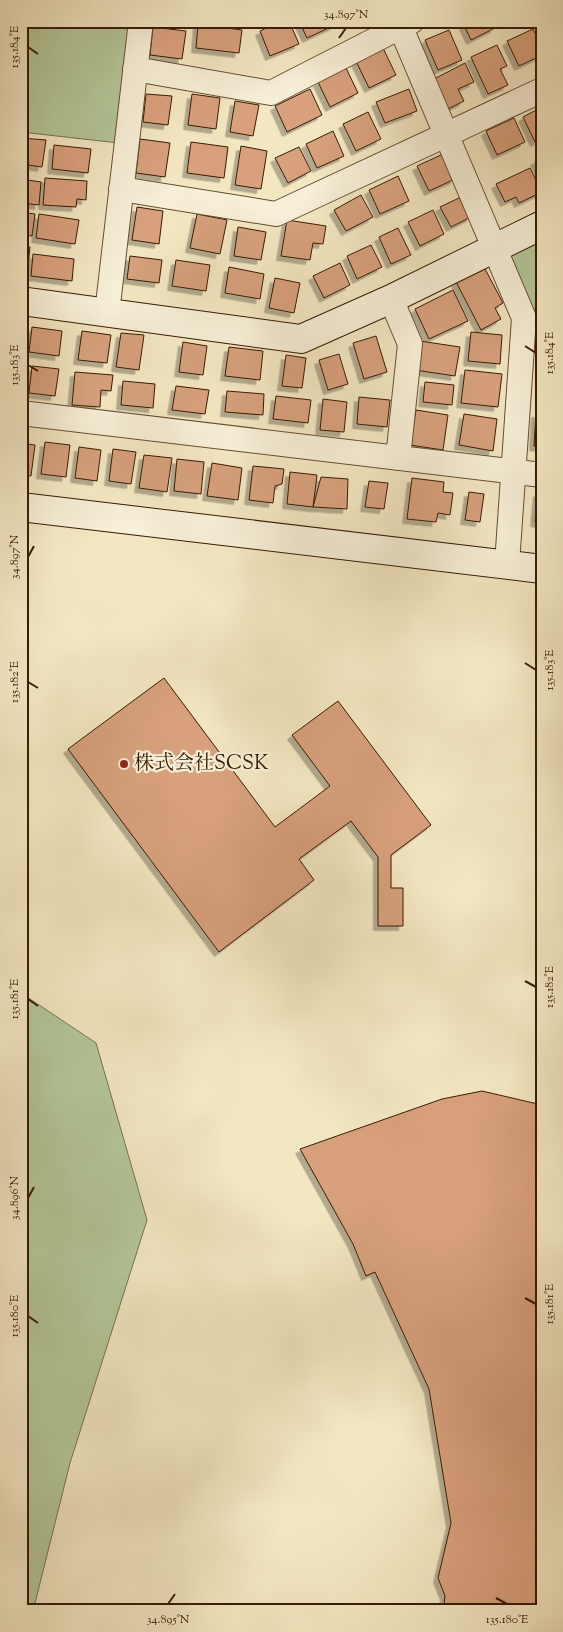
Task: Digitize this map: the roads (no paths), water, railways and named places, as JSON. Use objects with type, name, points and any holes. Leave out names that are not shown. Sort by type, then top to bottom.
[{"type":"street","points":[[107,313],[141,21]]},
{"type":"street","points":[[135,69],[271,93],[403,23],[446,135],[524,318],[507,564]]},
{"type":"street","points":[[121,188],[276,214],[542,90]]},
{"type":"street","points":[[21,301],[302,338],[391,299],[542,225]]},
{"type":"street","points":[[391,299],[410,344],[398,458]]},
{"type":"street","points":[[21,413],[542,475]]},
{"type":"street","points":[[21,507],[542,569]]},
{"type":"place","name":"株式会社SCSK","points":[[124,764]]}]
